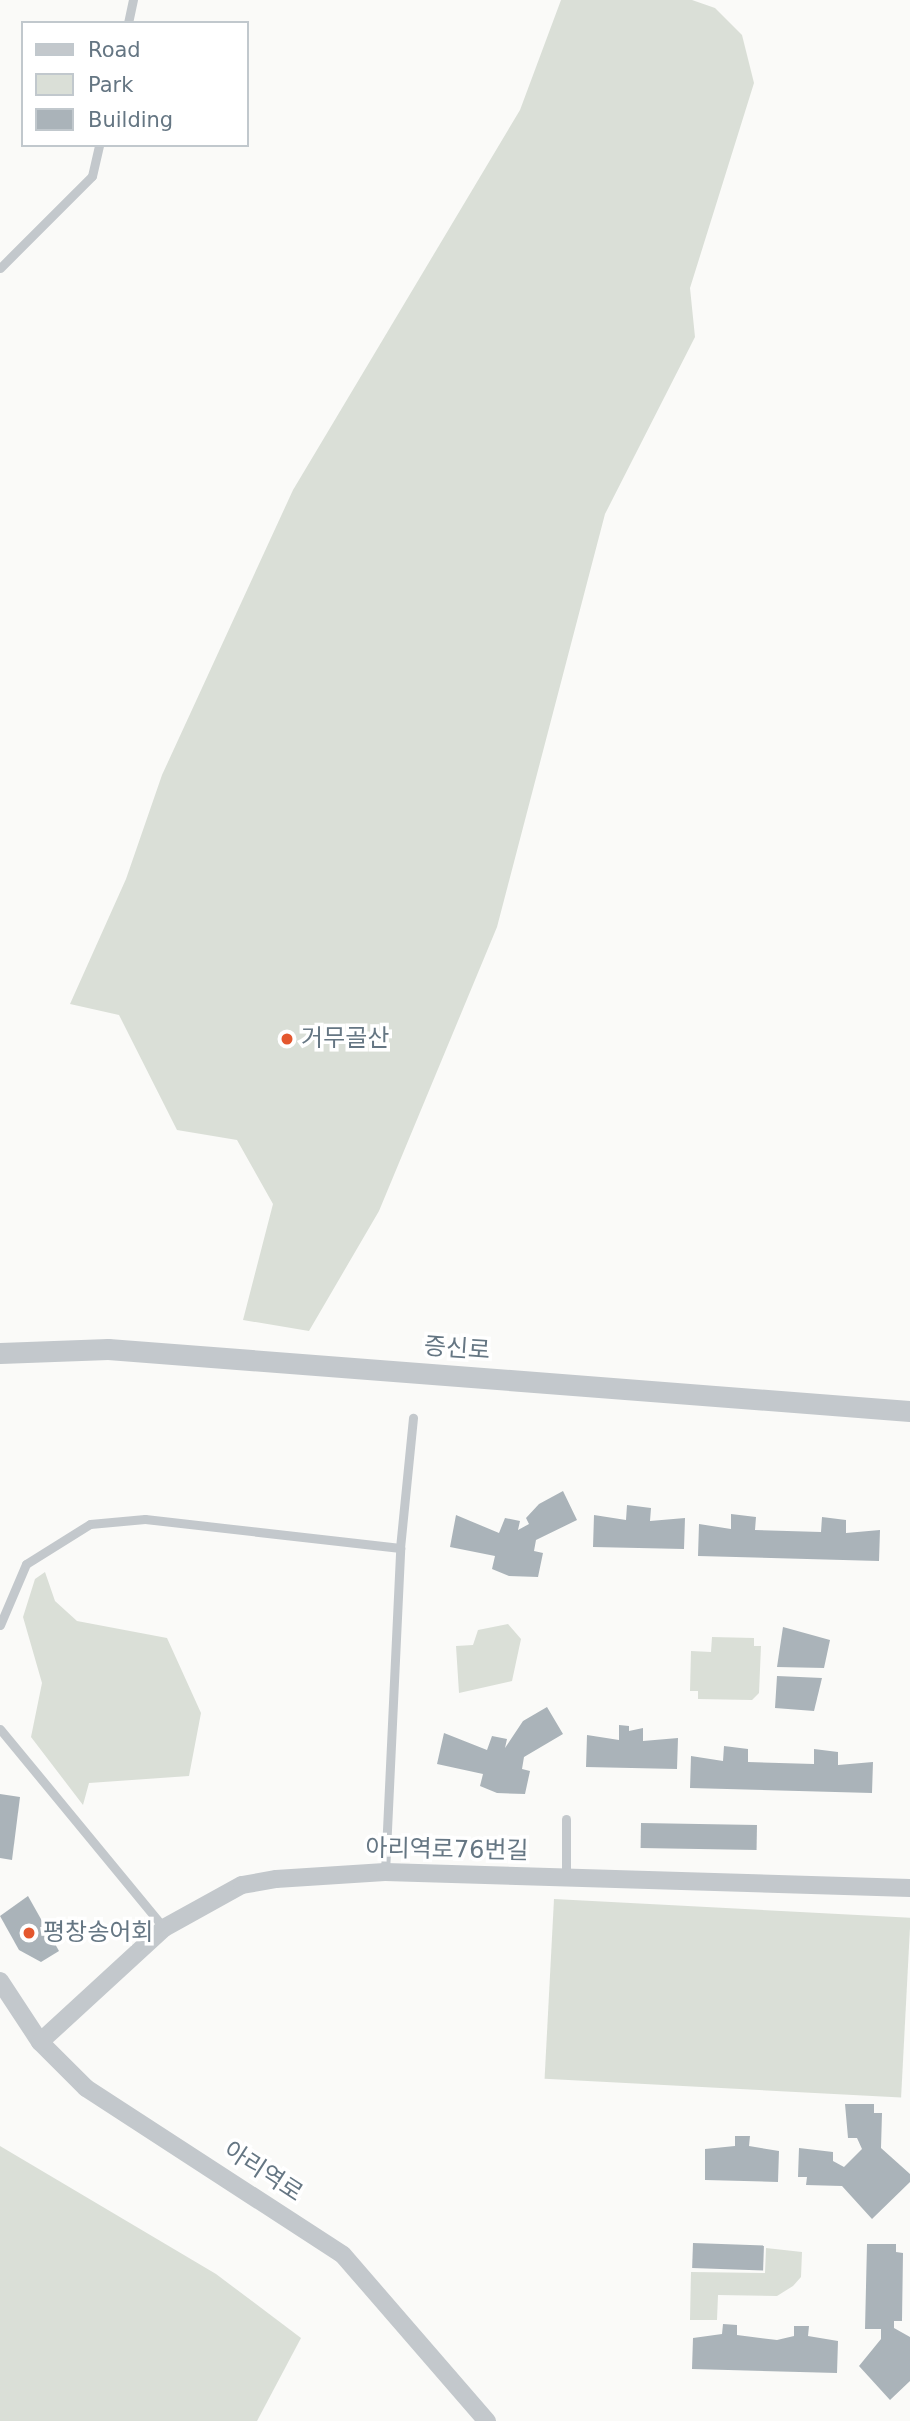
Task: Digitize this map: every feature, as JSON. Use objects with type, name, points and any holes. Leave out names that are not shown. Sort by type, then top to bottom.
[{"type":"street","name":"증신로","points":[[0,1353],[108,1349],[910,1411]]},
{"type":"street","name":"아리역로76번길","points":[[40,2042],[164,1928],[242,1885],[386,1872],[910,1888]]},
{"type":"street","name":"아리역로","points":[[0,1981],[40,2042],[86,2088],[343,2255],[486,2421]]},
{"type":"lane","points":[[128,21],[133,0]]},
{"type":"lane","points":[[0,268],[92,176],[99,147]]},
{"type":"lane","points":[[386,1872],[400,1548],[412,1418]]},
{"type":"lane","points":[[0,1626],[26,1564],[90,1524],[145,1519],[400,1548]]},
{"type":"lane","points":[[0,1729],[164,1928]]},
{"type":"lane","points":[[566,1819],[566,1876]]},
{"type":"green space","points":[[561,0],[692,0],[715,8],[742,35],[754,83],[690,288],[695,337],[605,514],[497,927],[379,1211],[309,1331],[243,1320],[273,1204],[237,1140],[177,1130],[119,1015],[70,1004],[126,879],[162,775],[293,490],[520,110]]},
{"type":"green space","points":[[45,1572],[55,1601],[77,1621],[167,1638],[201,1713],[189,1776],[89,1783],[83,1805],[31,1737],[42,1683],[23,1617],[35,1579]]},
{"type":"green space","points":[[508,1624],[521,1639],[512,1681],[459,1693],[456,1646],[473,1645],[478,1630]]},
{"type":"green space","points":[[712,1637],[754,1638],[754,1646],[761,1646],[759,1693],[752,1700],[698,1699],[698,1691],[690,1691],[691,1651],[711,1652]]},
{"type":"green space","points":[[554,1899],[910,1918],[901,2097],[545,2079]]},
{"type":"green space","points":[[0,2146],[216,2274],[301,2338],[257,2421],[0,2421]]},
{"type":"green space","points":[[766,2248],[802,2252],[801,2277],[793,2286],[777,2296],[718,2295],[717,2320],[690,2320],[691,2272],[765,2273]]},
{"type":"building","points":[[563,1491],[577,1520],[536,1540],[534,1551],[543,1553],[538,1577],[509,1576],[492,1569],[495,1556],[450,1547],[456,1515],[499,1533],[505,1518],[520,1521],[518,1530],[529,1524],[526,1518],[539,1504]]},
{"type":"building","points":[[627,1505],[651,1508],[650,1521],[685,1518],[684,1549],[593,1547],[594,1515],[626,1520]]},
{"type":"building","points":[[731,1514],[756,1517],[755,1530],[821,1532],[822,1517],[846,1520],[846,1533],[880,1530],[879,1561],[698,1556],[699,1524],[731,1529]]},
{"type":"building","points":[[783,1627],[830,1640],[824,1668],[777,1667]]},
{"type":"building","points":[[777,1676],[822,1678],[814,1711],[775,1708]]},
{"type":"building","points":[[547,1707],[563,1734],[524,1757],[522,1769],[530,1771],[525,1794],[497,1793],[480,1786],[483,1774],[437,1764],[444,1733],[487,1750],[492,1736],[507,1739],[505,1748],[523,1721]]},
{"type":"building","points":[[619,1725],[629,1726],[629,1731],[643,1728],[643,1741],[678,1738],[677,1769],[586,1767],[587,1735],[619,1740]]},
{"type":"building","points":[[724,1746],[748,1749],[748,1762],[814,1764],[814,1749],[838,1752],[838,1765],[873,1762],[872,1793],[690,1788],[691,1756],[723,1761]]},
{"type":"building","points":[[0,1794],[20,1797],[12,1860],[0,1858]]},
{"type":"building","points":[[641,1823],[757,1825],[757,1850],[641,1848]]},
{"type":"building","name":"평창송어회","points":[[28,1896],[59,1951],[41,1962],[19,1950],[0,1916]]},
{"type":"building","points":[[845,2104],[874,2104],[874,2113],[882,2113],[881,2148],[910,2174],[910,2182],[872,2219],[842,2186],[806,2185],[807,2177],[798,2177],[799,2148],[833,2152],[833,2161],[844,2167],[862,2149],[857,2138],[848,2138]]},
{"type":"building","points":[[735,2136],[750,2136],[749,2146],[779,2151],[778,2182],[705,2180],[705,2149],[735,2146]]},
{"type":"building","points":[[693,2243],[764,2245],[763,2270],[692,2268]]},
{"type":"building","points":[[867,2244],[896,2244],[896,2252],[903,2253],[902,2321],[894,2321],[894,2328],[910,2337],[910,2381],[890,2400],[859,2366],[881,2339],[881,2329],[865,2329]]},
{"type":"building","points":[[723,2324],[737,2325],[737,2335],[777,2340],[794,2336],[794,2326],[809,2326],[808,2336],[838,2341],[837,2373],[692,2369],[693,2338],[722,2334]]},
{"type":"place","name":"거무골산","points":[[287,1039]]},
{"type":"place","name":"평창송어회","points":[[29,1933]]}]
